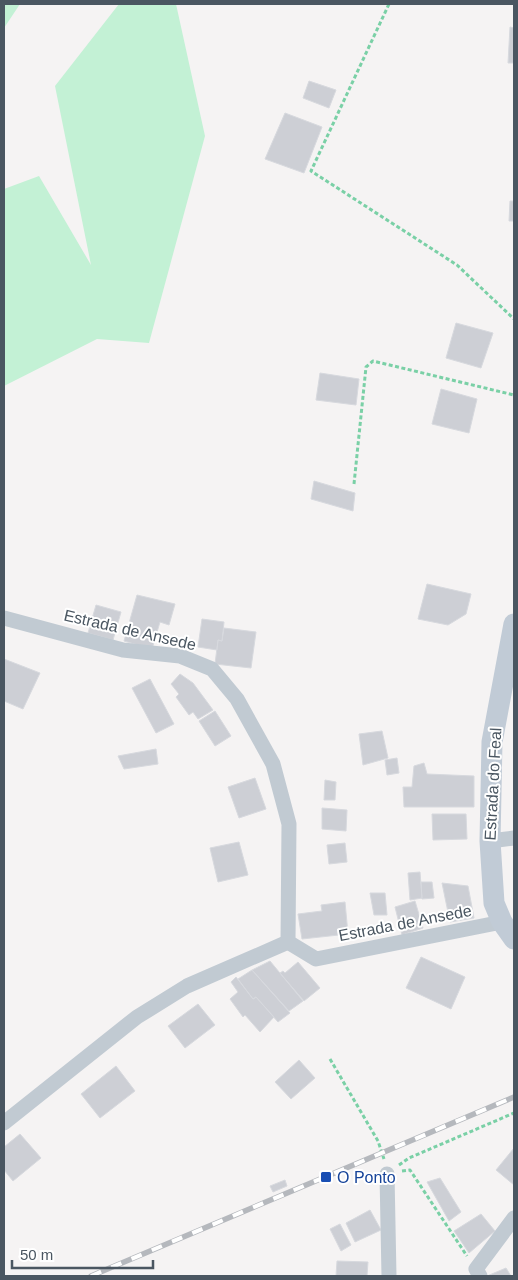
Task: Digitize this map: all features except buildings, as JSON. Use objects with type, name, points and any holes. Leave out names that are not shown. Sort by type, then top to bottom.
[{"type":"main road","name":"Estrada do Feal","points":[[514,624],[492,742],[490,841],[494,903],[502,922],[514,939]]},
{"type":"street","name":"Estrada de Ansede","points":[[4,618],[123,650],[180,656],[212,669],[237,698],[273,764],[289,824],[288,942],[316,959],[502,922]]},
{"type":"street","points":[[490,841],[514,838]]},
{"type":"street","points":[[4,1123],[136,1017],[187,986],[288,942]]},
{"type":"street","points":[[387,1174],[389,1276]]},
{"type":"street","points":[[478,1273],[514,1218]]},
{"type":"path","points":[[389,4],[310,172],[457,265],[514,319]]},
{"type":"path","points":[[354,484],[366,367],[373,361],[514,395]]},
{"type":"path","points":[[330,1059],[378,1141],[387,1174]]},
{"type":"path","points":[[387,1174],[409,1158],[514,1113]]},
{"type":"path","points":[[409,1158],[410,1170],[478,1273]]},
{"type":"path","points":[[387,1174],[410,1170]]},
{"type":"green space","points":[[4,4],[20,4],[4,28]]},
{"type":"green space","points":[[119,4],[176,4],[205,136],[149,343],[97,339],[4,386],[4,189],[39,176],[91,265],[55,86]]},
{"type":"railway","points":[[91,1276],[514,1097]]},
{"type":"place","name":"O Ponto","points":[[326,1177]]}]
